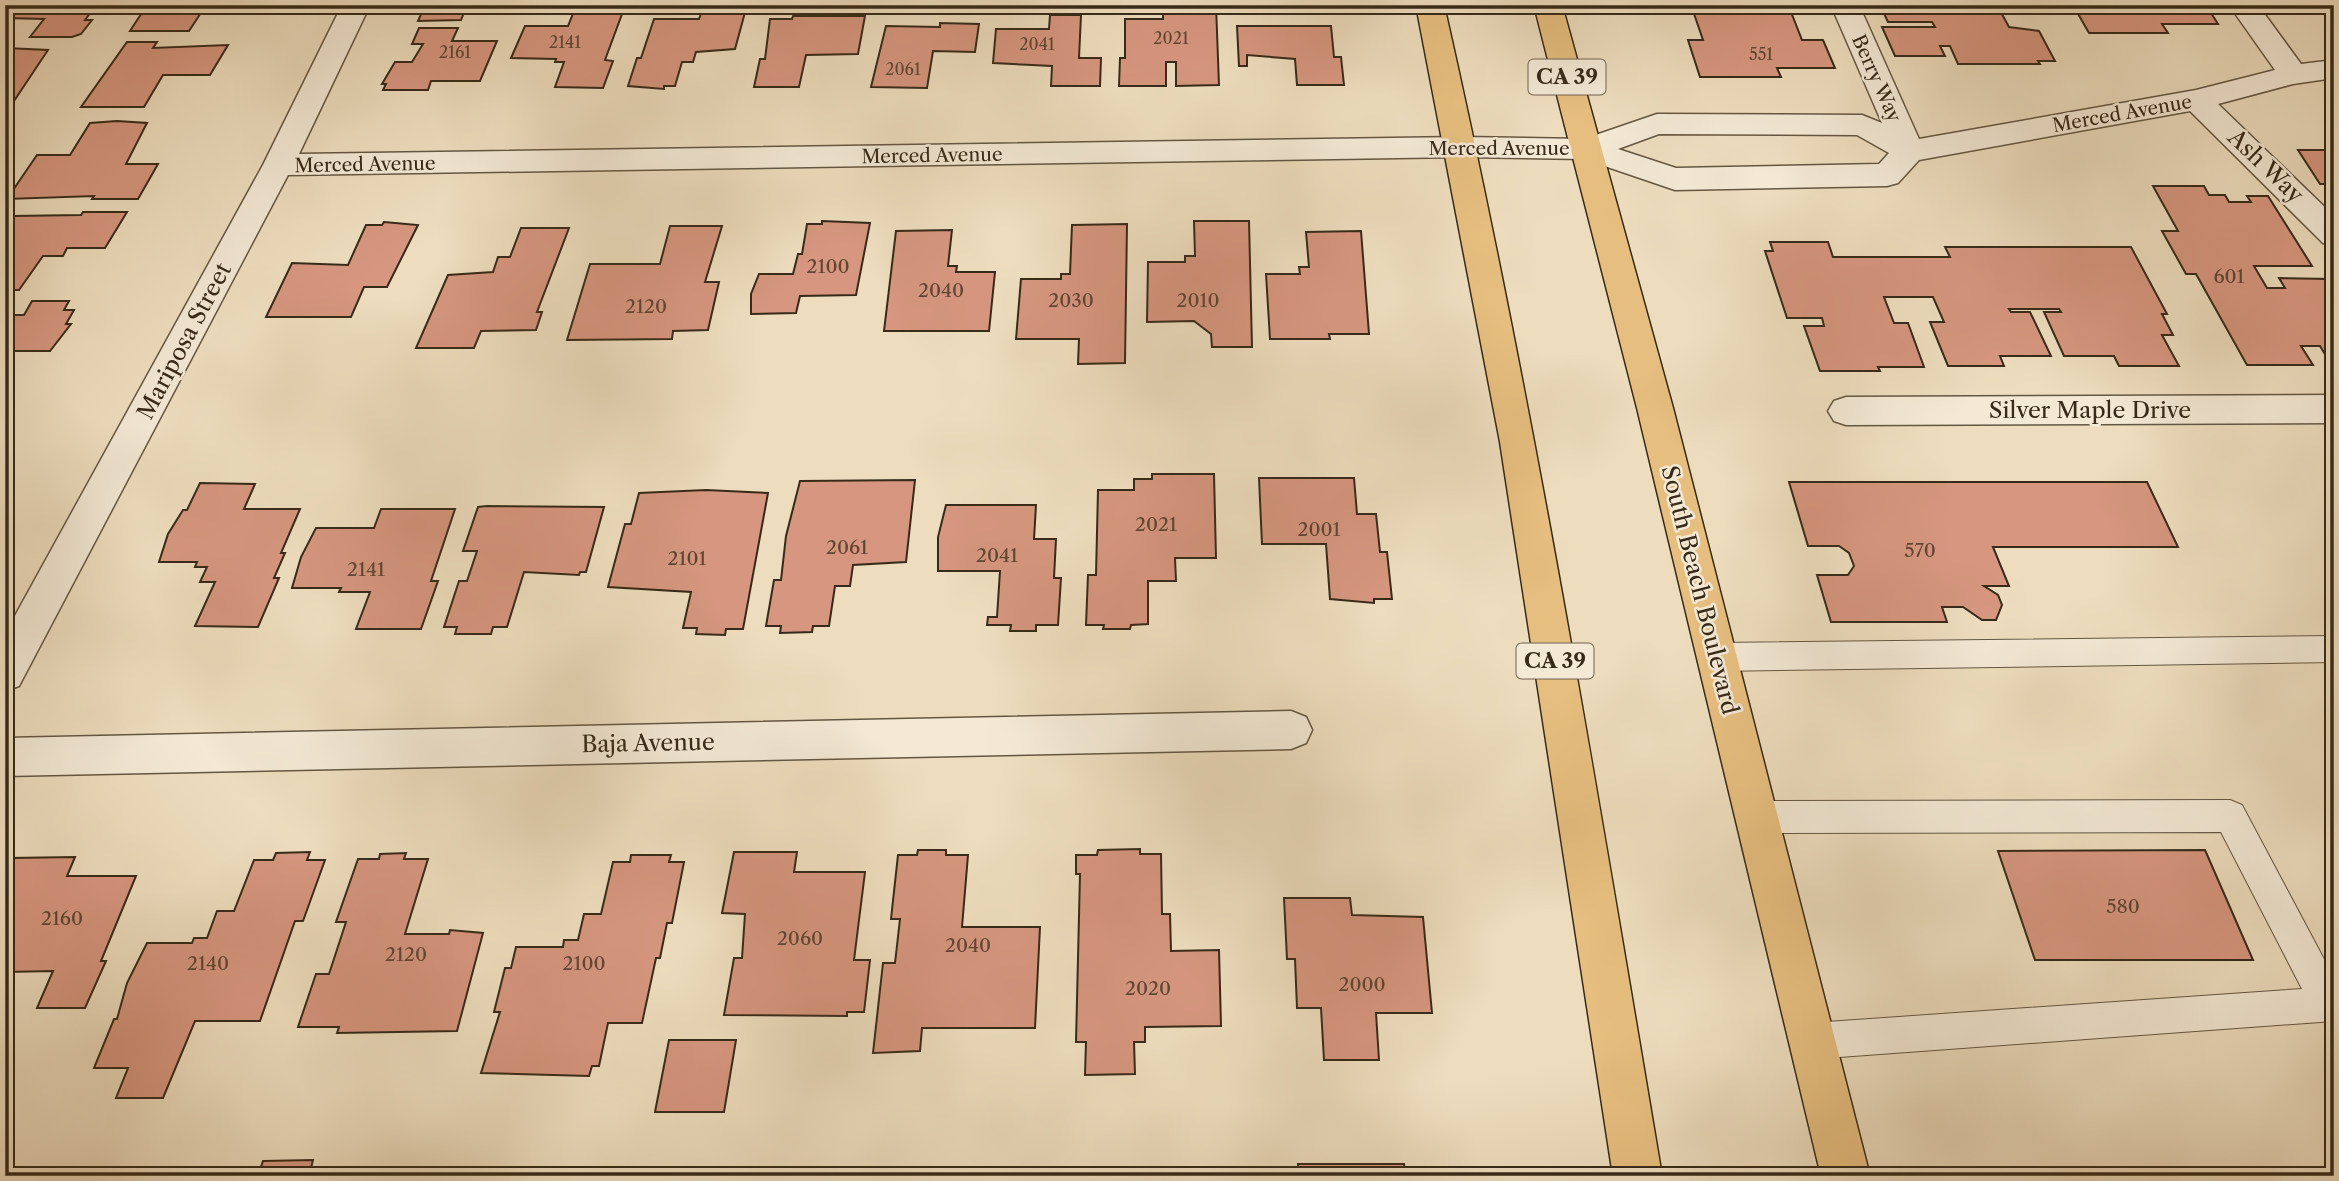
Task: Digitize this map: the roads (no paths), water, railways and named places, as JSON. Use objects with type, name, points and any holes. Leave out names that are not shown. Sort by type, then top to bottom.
[{"type":"main road","name":"CA 39","points":[[1430,5],[1462,147],[1550,635],[1638,1176]]},
{"type":"main road","name":"South Beach Boulevard","points":[[1548,5],[1717,657],[1846,1176]]},
{"type":"street","name":"Mariposa Street","points":[[5,673],[278,165],[356,5]]},
{"type":"street","name":"Berry Way","points":[[1845,5],[1909,151]]},
{"type":"street","points":[[2244,5],[2293,75]]},
{"type":"street","name":"Merced Avenue","points":[[278,165],[1462,147],[1586,149],[1675,179],[1886,175],[1909,151],[2196,100],[2293,75],[2334,69]]},
{"type":"street","name":"Ash Way","points":[[2196,100],[2334,234]]},
{"type":"street","name":"Merced Avenue","points":[[1586,149],[1657,124],[1821,124],[1862,125],[1909,151]]},
{"type":"street","name":"Silver Maple Drive","points":[[1846,411],[2334,409]]},
{"type":"street","name":"Baja Avenue","points":[[5,757],[1291,730]]},
{"type":"lane","points":[[1717,657],[2334,649]]},
{"type":"lane","points":[[1757,817],[2230,816],[2329,1005],[1812,1041]]}]
